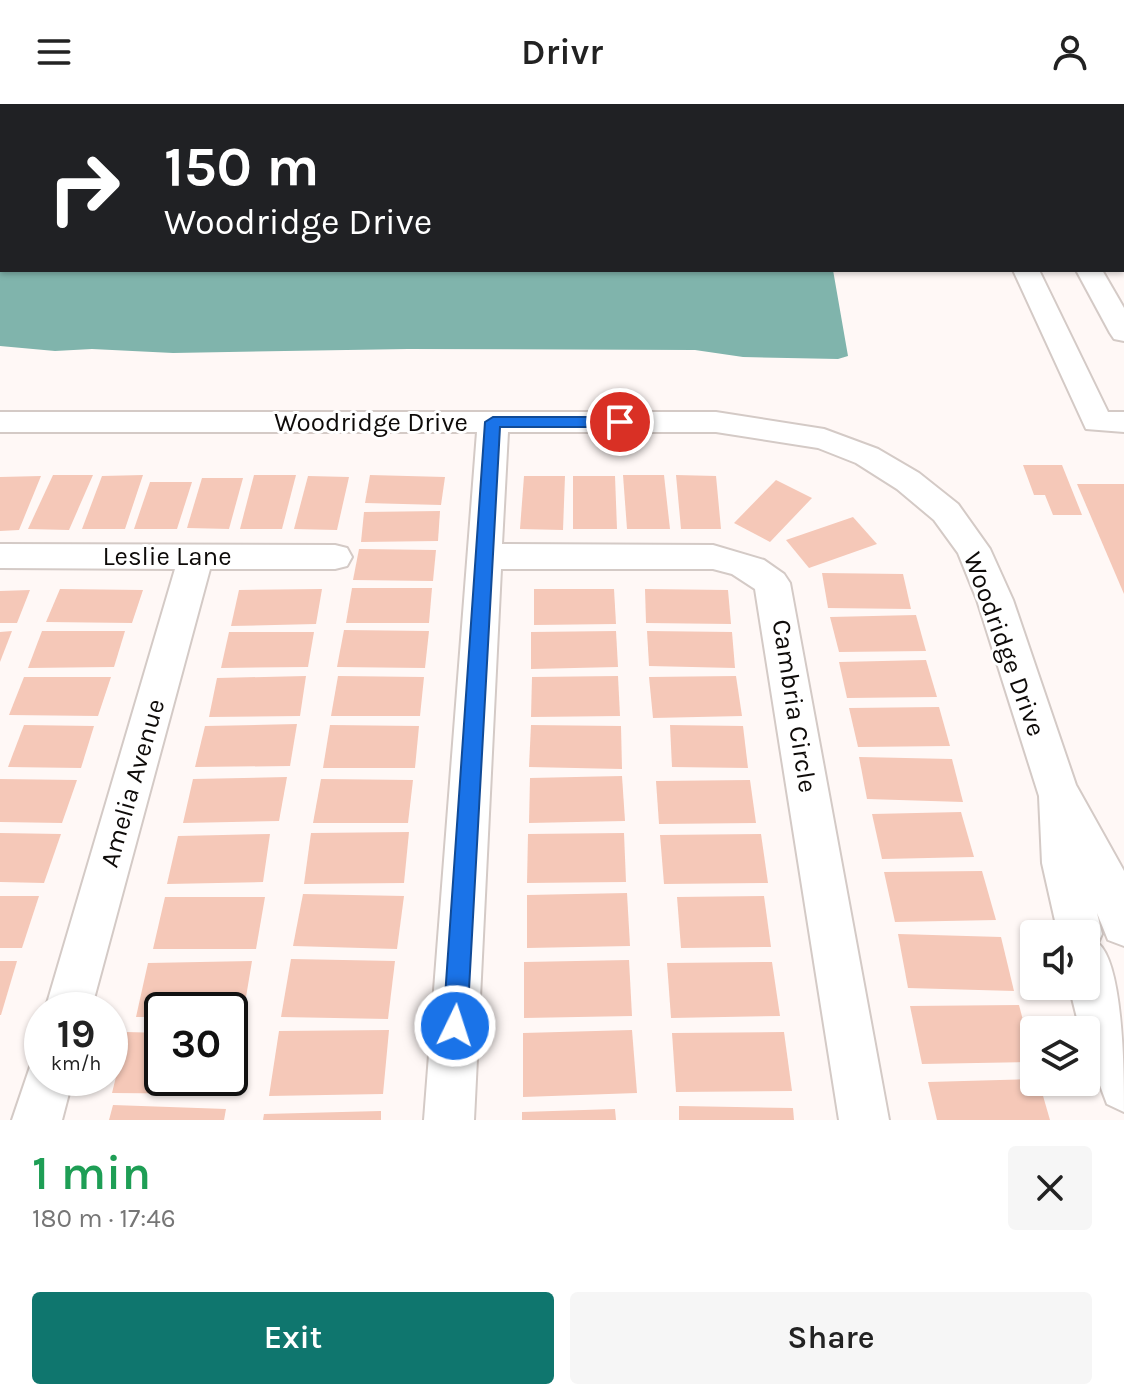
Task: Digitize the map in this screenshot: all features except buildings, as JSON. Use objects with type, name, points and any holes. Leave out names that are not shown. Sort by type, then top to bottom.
[{"type":"street","points":[[1027,272],[1097,422],[1124,422]]},
{"type":"street","points":[[1090,272],[1124,333]]},
{"type":"street","name":"Woodridge Drive","points":[[0,422],[716,422],[772,428],[824,439],[867,456],[908,481],[946,512],[973,549],[995,600],[1057,790]]},
{"type":"street","points":[[449,1120],[493,422]]},
{"type":"street","name":"Leslie Lane","points":[[0,556],[335,557]]},
{"type":"street","name":"Cambria Circle","points":[[484,556],[713,557],[736,560],[757,570],[772,583],[864,1120]]},
{"type":"street","name":"Amelia Avenue","points":[[73,992],[196,557]]},
{"type":"street","points":[[1057,790],[1100,865],[1124,925]]},
{"type":"street","points":[[1057,790],[1063,863],[1077,920]]},
{"type":"street","points":[[1095,1000],[1124,1087]]},
{"type":"street","points":[[37,1120],[44,1096]]},
{"type":"water","points":[[0,272],[833,272],[848,356],[838,359],[743,357],[695,350],[408,349],[173,353],[92,349],[55,351],[0,346]]},
{"type":"route","points":[[455,1026],[493,422],[620,422]]}]
